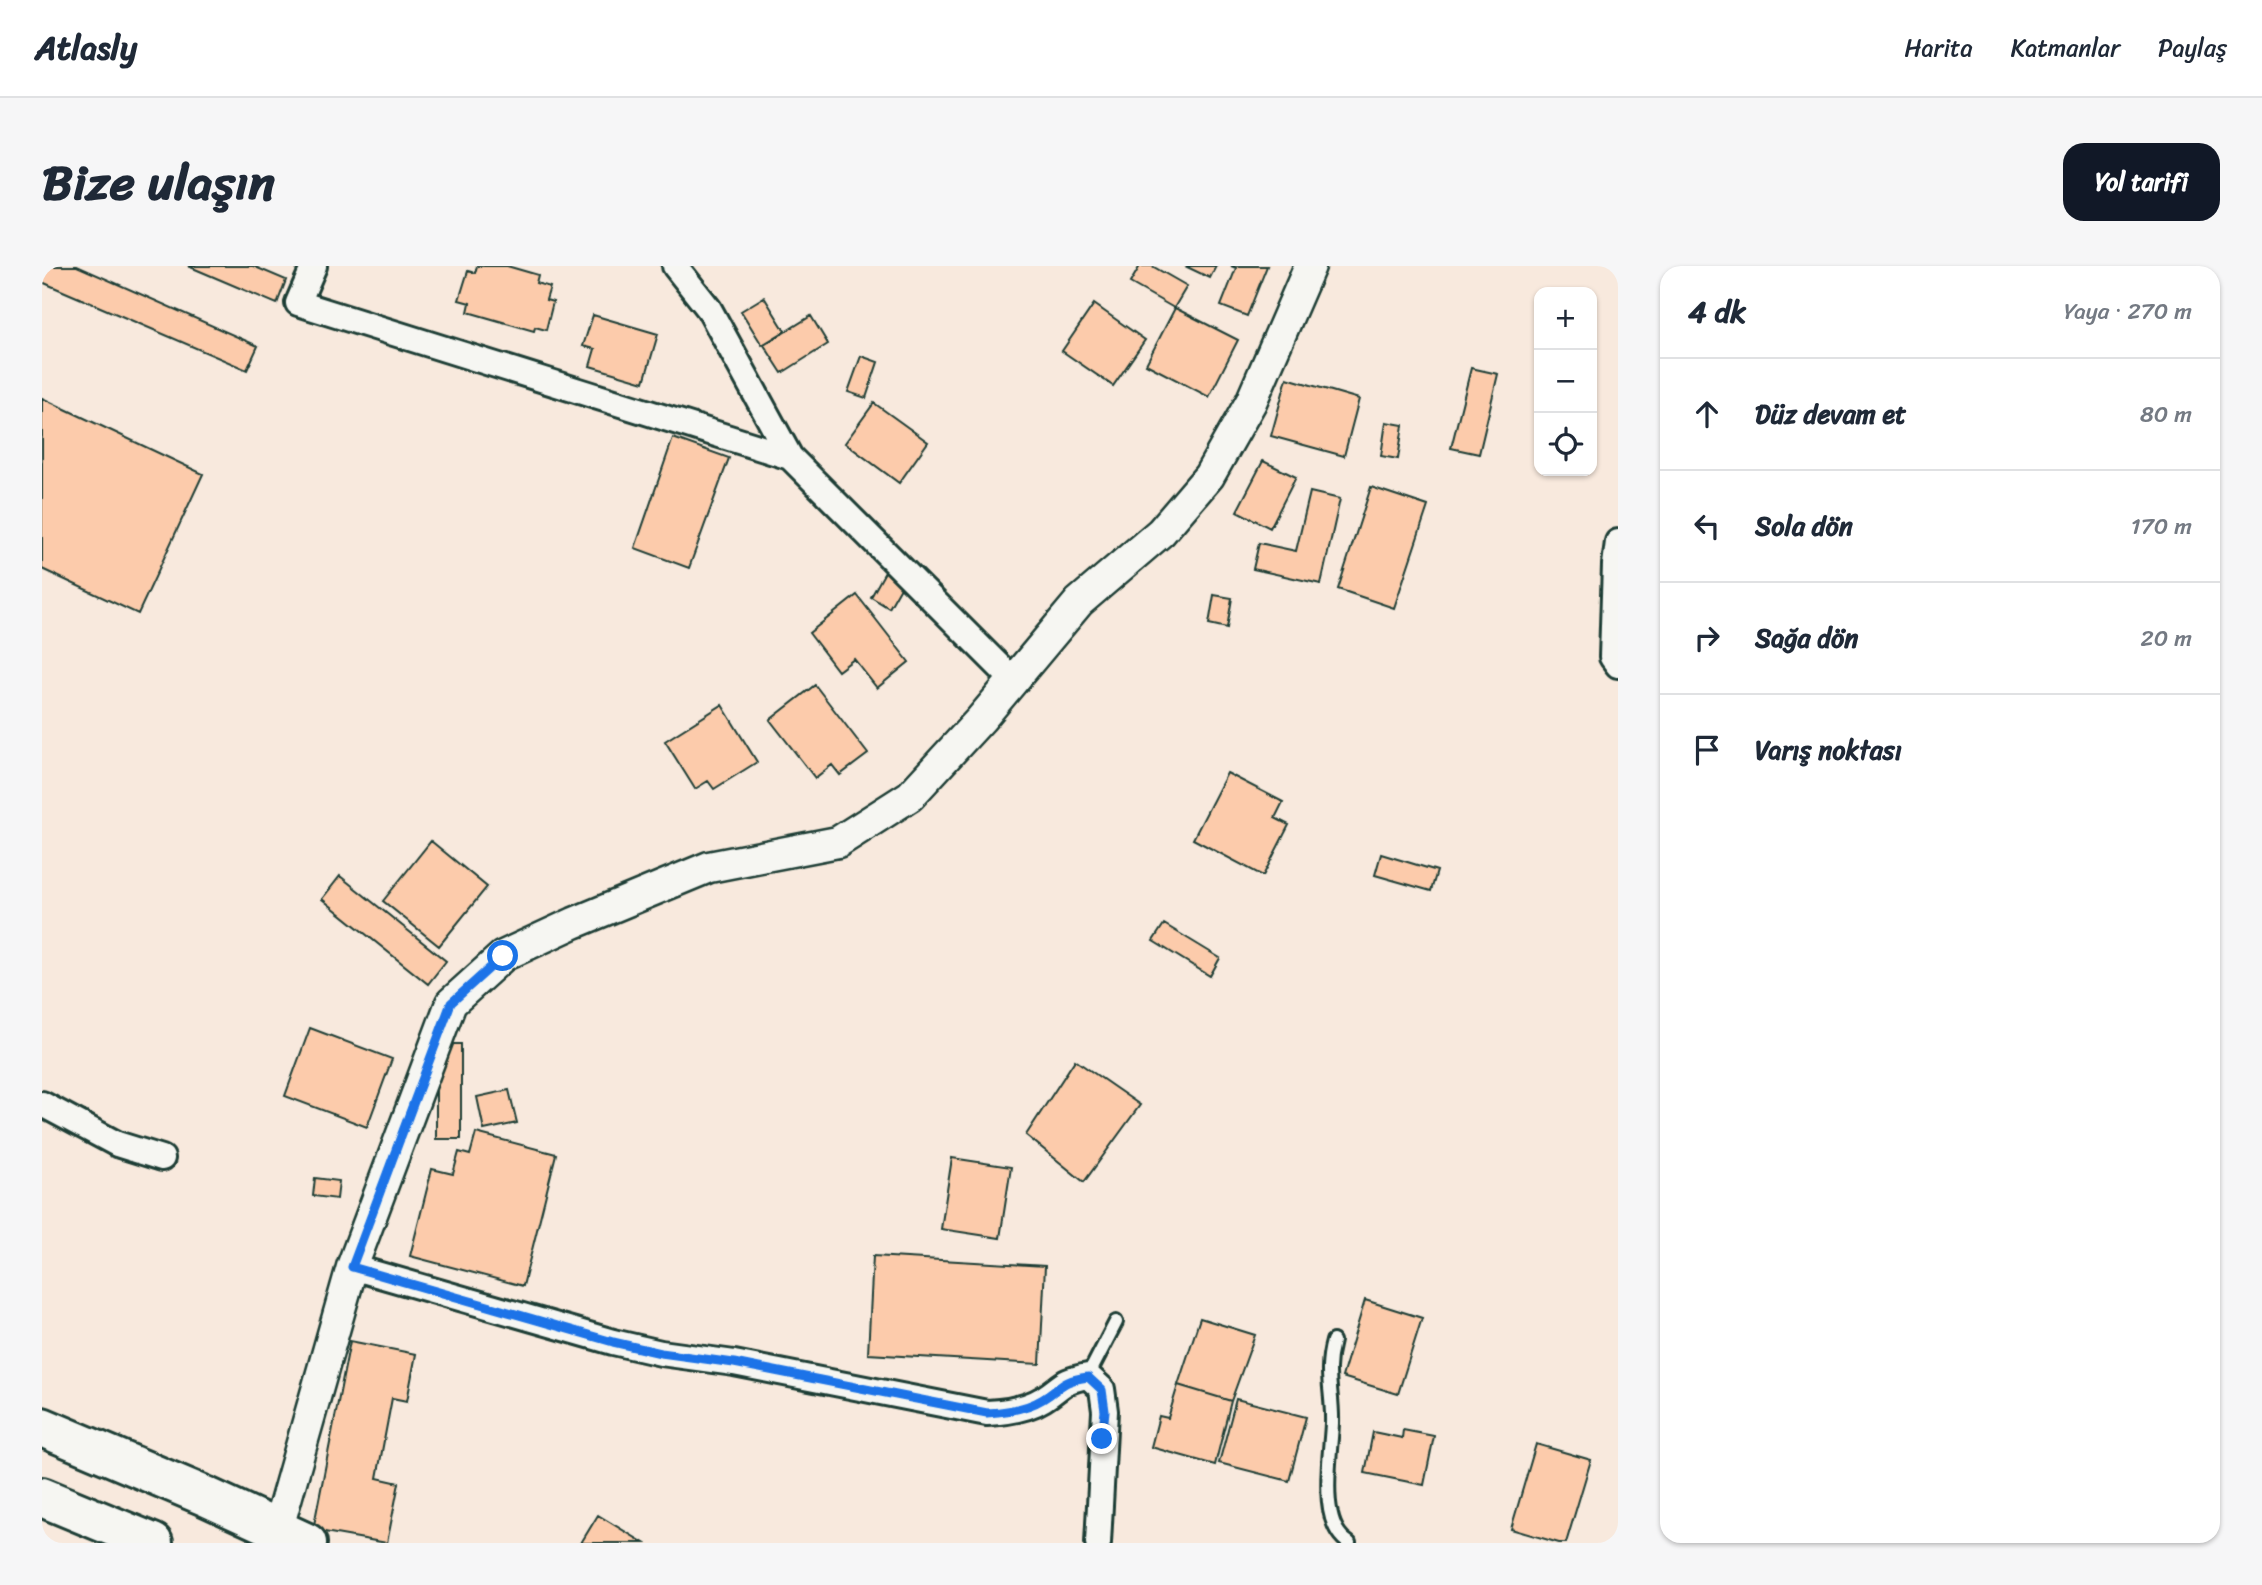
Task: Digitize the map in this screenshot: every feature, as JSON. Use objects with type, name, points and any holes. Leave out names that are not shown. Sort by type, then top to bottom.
[{"type":"highway","points":[[42,1427],[205,1496],[292,1537]]},
{"type":"highway","points":[[42,1497],[153,1543]]},
{"type":"street","points":[[314,266],[298,303],[790,457]]},
{"type":"street","points":[[675,266],[709,309],[790,457],[1013,680]]},
{"type":"street","points":[[292,1537],[352,1267],[451,1003],[503,956],[574,923],[709,867],[838,842],[910,796],[1079,602],[1161,532],[1209,476],[1251,402],[1310,266]]},
{"type":"street","points":[[1618,542],[1612,657],[1618,665]]},
{"type":"street","points":[[42,1104],[117,1144],[162,1158]]},
{"type":"street","points":[[352,1267],[613,1342],[987,1413],[1009,1412],[1041,1400],[1067,1380],[1088,1377],[1102,1390],[1105,1411],[1098,1543]]},
{"type":"lane","points":[[1088,1377],[1116,1322]]},
{"type":"lane","points":[[1333,1341],[1328,1379],[1332,1423],[1329,1494],[1333,1523],[1343,1539],[1349,1543]]},
{"type":"building","points":[[42,266],[77,266],[258,346],[247,370],[42,282]]},
{"type":"building","points":[[188,266],[253,266],[286,280],[277,304]]},
{"type":"building","points":[[477,266],[507,266],[538,275],[536,283],[550,287],[546,300],[553,302],[546,330],[535,327],[534,331],[468,312],[470,303],[459,300],[468,271],[475,273]]},
{"type":"building","points":[[1140,266],[1152,266],[1187,286],[1174,308],[1130,283]]},
{"type":"building","points":[[1185,266],[1216,266],[1210,278]]},
{"type":"building","points":[[1231,266],[1267,266],[1247,316],[1221,306],[1236,268]]},
{"type":"building","points":[[764,297],[785,331],[762,345],[741,311]]},
{"type":"building","points":[[1094,304],[1145,340],[1113,386],[1062,351]]},
{"type":"building","points":[[1175,308],[1238,340],[1209,397],[1146,364]]},
{"type":"building","points":[[593,315],[658,334],[644,382],[590,366],[595,349],[583,346]]},
{"type":"building","points":[[811,316],[828,344],[782,373],[764,345]]},
{"type":"building","points":[[861,356],[878,362],[866,398],[848,392]]},
{"type":"building","points":[[1471,368],[1498,374],[1479,454],[1451,448]]},
{"type":"building","points":[[1287,378],[1359,399],[1344,456],[1271,436]]},
{"type":"building","points":[[42,398],[203,474],[138,614],[42,569]]},
{"type":"building","points":[[874,403],[928,442],[899,483],[845,443]]},
{"type":"building","points":[[1386,422],[1403,425],[1398,459],[1381,456]]},
{"type":"building","points":[[673,438],[729,458],[689,568],[635,548]]},
{"type":"building","points":[[1263,461],[1296,477],[1270,528],[1237,511]]},
{"type":"building","points":[[1371,487],[1428,506],[1394,608],[1338,589]]},
{"type":"building","points":[[1310,492],[1340,499],[1321,584],[1253,569],[1259,543],[1296,551]]},
{"type":"building","points":[[886,570],[905,580],[889,608],[871,597]]},
{"type":"building","points":[[857,595],[909,662],[877,688],[854,659],[838,671],[809,633]]},
{"type":"building","points":[[1214,595],[1232,598],[1227,628],[1209,624]]},
{"type":"building","points":[[815,685],[868,754],[840,775],[832,765],[815,778],[770,720]]},
{"type":"building","points":[[722,705],[757,762],[714,789],[708,781],[695,789],[665,741]]},
{"type":"building","points":[[1227,773],[1283,802],[1275,818],[1289,825],[1263,876],[1193,839]]},
{"type":"building","points":[[431,841],[487,887],[439,946],[383,901]]},
{"type":"building","points":[[1381,854],[1437,871],[1431,891],[1375,875]]},
{"type":"building","points":[[340,876],[446,961],[428,984],[322,899]]},
{"type":"building","points":[[1164,924],[1220,958],[1210,976],[1153,941]]},
{"type":"building","points":[[310,1028],[392,1059],[367,1127],[285,1096]]},
{"type":"building","points":[[436,1044],[461,1044],[461,1139],[436,1139]]},
{"type":"building","points":[[1075,1060],[1140,1105],[1084,1182],[1026,1135]]},
{"type":"building","points":[[509,1090],[517,1123],[484,1130],[477,1097]]},
{"type":"building","points":[[476,1133],[556,1154],[523,1286],[410,1256],[432,1169],[453,1174],[459,1152],[470,1155]]},
{"type":"building","points":[[952,1158],[1011,1167],[1000,1238],[941,1229]]},
{"type":"building","points":[[315,1178],[339,1181],[337,1199],[313,1196]]},
{"type":"building","points":[[873,1256],[1045,1266],[1040,1364],[868,1354]]},
{"type":"building","points":[[1365,1300],[1422,1318],[1398,1394],[1342,1377]]},
{"type":"building","points":[[1200,1318],[1255,1335],[1231,1401],[1178,1385]]},
{"type":"building","points":[[350,1341],[416,1354],[407,1401],[392,1398],[377,1478],[399,1483],[387,1543],[313,1530]]},
{"type":"building","points":[[1178,1385],[1231,1401],[1215,1465],[1151,1447],[1159,1416],[1168,1418]]},
{"type":"building","points":[[1236,1399],[1306,1417],[1289,1481],[1219,1463]]},
{"type":"building","points":[[1403,1430],[1434,1436],[1424,1485],[1365,1473],[1373,1432],[1402,1438]]},
{"type":"building","points":[[1536,1444],[1591,1460],[1566,1543],[1511,1529]]},
{"type":"building","points":[[598,1515],[644,1543],[581,1543]]},
{"type":"route","points":[[503,956],[451,1003],[352,1267],[613,1342],[987,1413],[1009,1412],[1041,1400],[1067,1380],[1088,1377],[1102,1390],[1105,1411],[1102,1439]]}]
